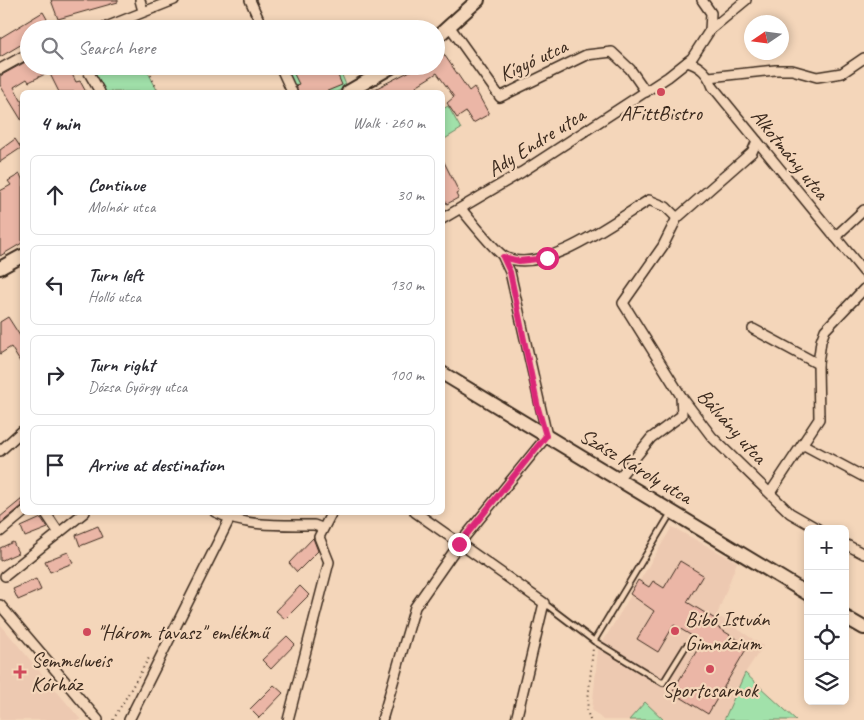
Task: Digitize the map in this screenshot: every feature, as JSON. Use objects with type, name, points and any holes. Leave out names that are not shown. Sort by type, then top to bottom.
[{"type":"main road","points":[[445,32],[478,0]]},
{"type":"main road","points":[[351,90],[377,75]]},
{"type":"main road","points":[[0,268],[20,257]]},
{"type":"main road","name":"Szász Károly utca","points":[[445,375],[804,592]]},
{"type":"main road","points":[[849,619],[864,628]]},
{"type":"street","points":[[140,0],[143,11]]},
{"type":"street","points":[[126,20],[143,11],[174,0]]},
{"type":"street","points":[[250,0],[259,20]]},
{"type":"street","points":[[702,0],[711,13],[710,30]]},
{"type":"street","points":[[690,60],[710,30],[746,0]]},
{"type":"street","name":"Kígyó utca","points":[[450,28],[500,98],[586,55],[612,52],[630,69],[646,92]]},
{"type":"street","points":[[0,69],[20,58]]},
{"type":"street","points":[[709,77],[775,70],[792,70],[817,77],[842,73],[864,58]]},
{"type":"street","name":"Ady Endre utca","points":[[445,217],[646,92],[690,60]]},
{"type":"street","name":"Alkotmány utca","points":[[690,60],[709,77],[713,88],[864,272]]},
{"type":"street","points":[[90,75],[99,90]]},
{"type":"street","points":[[284,75],[291,90]]},
{"type":"street","points":[[503,257],[519,261],[547,258],[572,248],[649,200],[666,207],[677,218],[752,152],[756,141]]},
{"type":"street","points":[[382,720],[415,607],[459,544],[546,436],[538,408],[510,272],[503,257],[461,209]]},
{"type":"street","points":[[835,237],[864,210]]},
{"type":"street","name":"Bálvány utca","points":[[677,218],[663,246],[623,303],[681,396],[712,437],[790,513],[811,525]]},
{"type":"street","points":[[770,493],[804,445],[819,419],[818,364],[821,341],[825,330],[864,290]]},
{"type":"street","points":[[753,329],[818,364]]},
{"type":"street","points":[[618,479],[651,438],[682,415],[681,396]]},
{"type":"street","points":[[0,451],[20,433]]},
{"type":"street","points":[[804,445],[864,477]]},
{"type":"street","points":[[0,532],[20,515]]},
{"type":"street","points":[[47,515],[59,533]]},
{"type":"street","points":[[5,576],[81,515]]},
{"type":"street","points":[[288,720],[329,562],[319,537],[330,515]]},
{"type":"street","points":[[418,515],[544,603],[516,720]]},
{"type":"street","points":[[129,720],[231,516],[277,525],[314,525],[322,528]]},
{"type":"street","points":[[849,546],[864,554]]},
{"type":"street","points":[[0,604],[98,720]]},
{"type":"lane","points":[[594,641],[672,511]]},
{"type":"lane","points":[[544,603],[594,641],[663,683],[686,646]]},
{"type":"path","points":[[151,75],[157,90]]},
{"type":"path","points":[[590,720],[587,711],[594,641]]},
{"type":"path","points":[[113,720],[150,657]]},
{"type":"shaded area","name":"Bibó István Gimnázium","points":[[672,527],[737,562],[717,615],[763,646],[745,673],[724,720],[603,720],[592,710],[598,650]]},
{"type":"shaded area","name":"Semmelweis Kórház","points":[[0,624],[81,720],[0,720]]},
{"type":"green space","points":[[94,75],[150,75],[157,90],[103,90]]},
{"type":"green space","points":[[286,75],[342,75],[347,87],[340,90],[293,90]]},
{"type":"green space","points":[[448,106],[461,129],[445,139],[445,108]]},
{"type":"green space","points":[[745,673],[796,720],[724,720]]},
{"type":"green space","points":[[645,702],[664,720],[629,720]]},
{"type":"building","points":[[51,0],[118,0],[118,2],[58,19]]},
{"type":"building","points":[[43,12],[48,20],[30,20]]},
{"type":"building","points":[[20,26],[20,45],[0,57],[0,38]]},
{"type":"building","points":[[445,56],[469,91],[474,87],[489,114],[473,123],[466,112],[457,118],[447,103],[454,97],[438,75],[445,75]]},
{"type":"building","points":[[20,65],[20,75],[43,75],[29,82],[27,79],[14,87],[20,98],[20,118],[0,85],[0,76]]},
{"type":"building","points":[[50,75],[72,75],[76,82],[80,81],[85,90],[58,90]]},
{"type":"building","points":[[294,75],[338,75],[342,85],[330,90],[297,90],[296,85],[299,84]]},
{"type":"building","points":[[402,75],[434,75],[416,86],[419,90],[373,90]]},
{"type":"building","points":[[15,139],[20,146],[20,149],[0,162],[0,150]]},
{"type":"building","points":[[445,164],[459,192],[456,194],[458,198],[447,204],[445,200]]},
{"type":"building","points":[[20,174],[20,244],[0,256],[0,191],[11,185],[8,181]]},
{"type":"building","points":[[8,317],[20,336],[20,362],[11,347],[0,354],[0,322]]},
{"type":"building","points":[[20,501],[20,508],[0,524],[0,517]]},
{"type":"building","points":[[41,518],[48,528],[25,537],[21,527]]},
{"type":"building","points":[[98,526],[103,537],[80,546],[76,535]]},
{"type":"building","points":[[313,538],[318,551],[297,572],[289,563]]},
{"type":"building","points":[[13,542],[18,553],[0,561],[0,548]]},
{"type":"building","points":[[68,552],[73,563],[50,572],[45,561]]},
{"type":"building","points":[[680,561],[703,575],[687,602],[715,619],[712,624],[748,646],[708,714],[672,692],[702,642],[674,625],[658,652],[637,639],[654,611],[630,594],[638,580],[649,587],[653,581],[664,588]]},
{"type":"building","points":[[36,579],[41,590],[18,600],[13,589]]},
{"type":"building","points":[[300,586],[309,595],[285,619],[276,611]]},
{"type":"building","points":[[287,636],[295,644],[271,669],[262,660]]},
{"type":"building","points":[[274,685],[283,693],[259,718],[250,709]]},
{"type":"place","name":"AFittBistro","points":[[661,92]]},
{"type":"place","name":"Bibó István Gimnázium","points":[[675,631]]},
{"type":"place","name":"\"Három tavasz\" emlékmű","points":[[87,632]]},
{"type":"place","name":"Sportcsarnok","points":[[710,669]]},
{"type":"place","name":"Semmelweis Kórház","points":[[20,672]]},
{"type":"route","points":[[459,544],[546,436],[538,408],[510,272],[503,257],[519,261],[547,258]]}]
